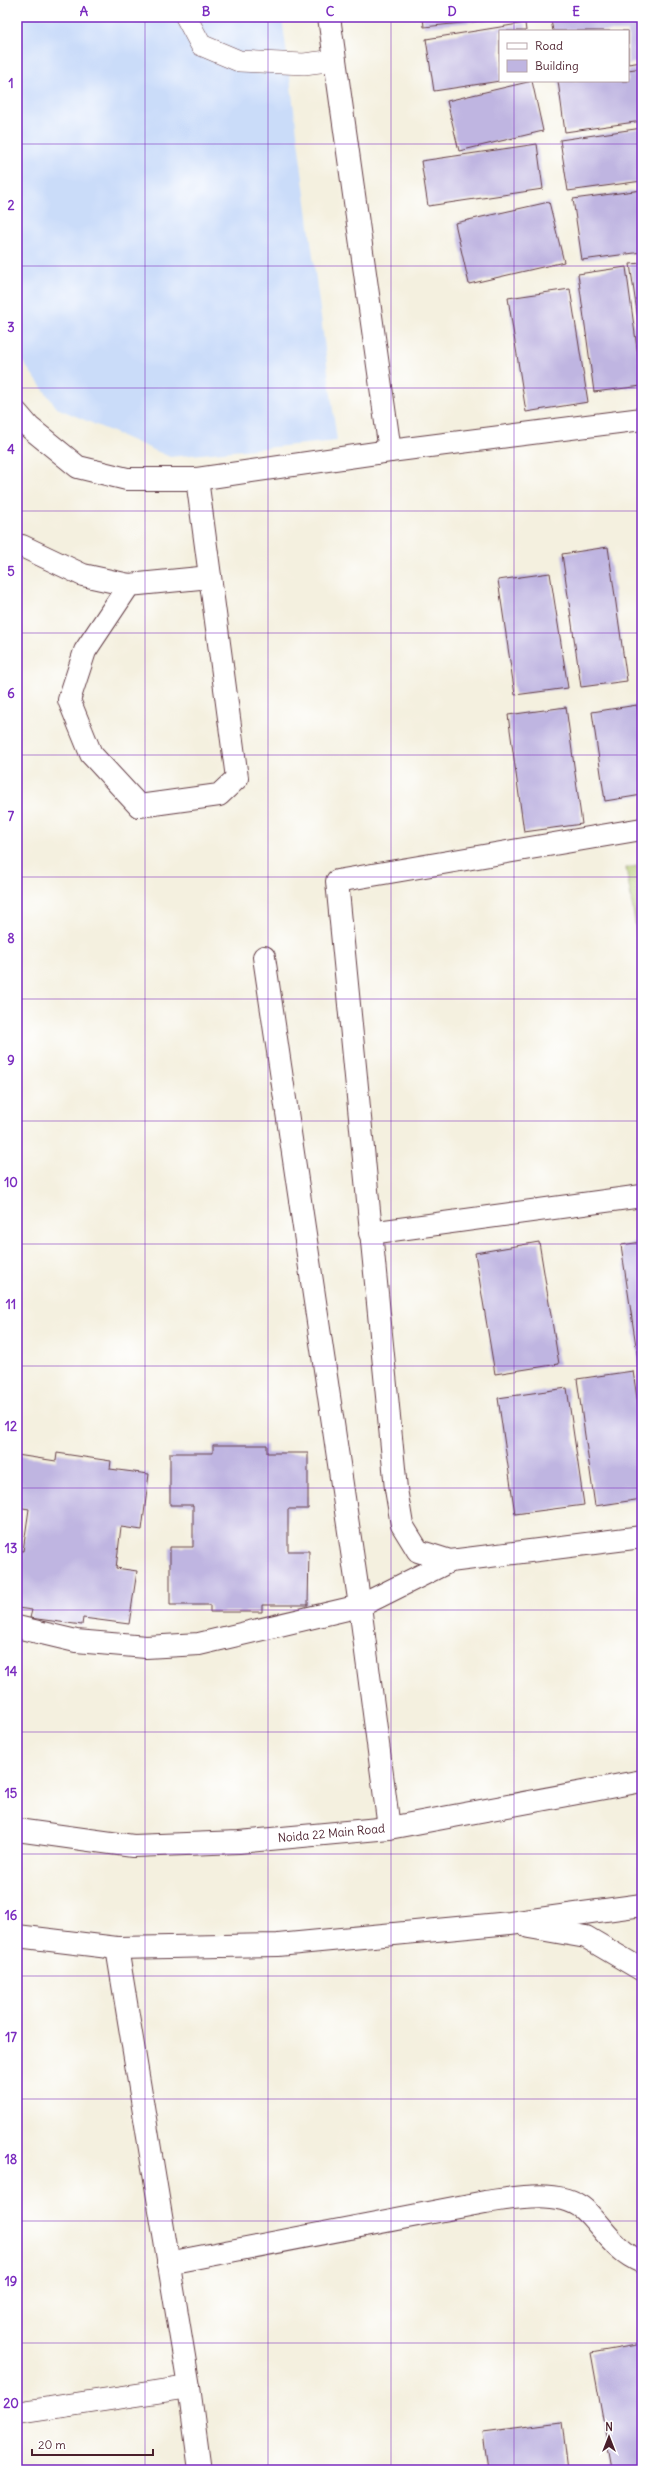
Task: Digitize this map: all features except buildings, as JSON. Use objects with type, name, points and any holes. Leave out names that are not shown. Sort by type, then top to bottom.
[{"type":"street","points":[[329,17],[390,451]]},
{"type":"street","points":[[17,413],[29,427],[78,467],[127,479],[197,479],[390,451],[642,420]]},
{"type":"street","points":[[129,585],[85,651],[69,700],[91,754],[139,806],[219,795],[237,778],[197,479]]},
{"type":"street","points":[[22,546],[83,575],[129,585],[210,577]]},
{"type":"street","points":[[450,1561],[418,1551],[402,1524],[396,1489],[337,881],[642,830]]},
{"type":"street","points":[[264,957],[360,1606],[389,1828]]},
{"type":"street","points":[[370,1233],[642,1196]]},
{"type":"street","points":[[17,1628],[76,1641],[146,1646],[199,1644],[360,1606],[450,1561],[642,1537]]},
{"type":"street","name":"Noida 22 Main Road","points":[[17,1830],[133,1846],[239,1842],[389,1828],[642,1781]]},
{"type":"street","points":[[17,1936],[117,1948],[278,1946],[510,1923],[642,1905]]},
{"type":"street","points":[[510,1923],[586,1937],[642,1970]]},
{"type":"street","points":[[117,1948],[189,2387],[200,2470]]},
{"type":"street","points":[[168,2263],[477,2203],[535,2195],[564,2199],[587,2211],[628,2256],[642,2262]]},
{"type":"street","points":[[17,2413],[189,2387]]},
{"type":"lane","points":[[186,17],[201,45],[239,61],[304,64],[335,60]]},
{"type":"shaded area","points":[[17,17],[282,17],[337,441],[170,457],[57,408],[17,354]]},
{"type":"green space","points":[[642,865],[642,964],[626,868]]}]
